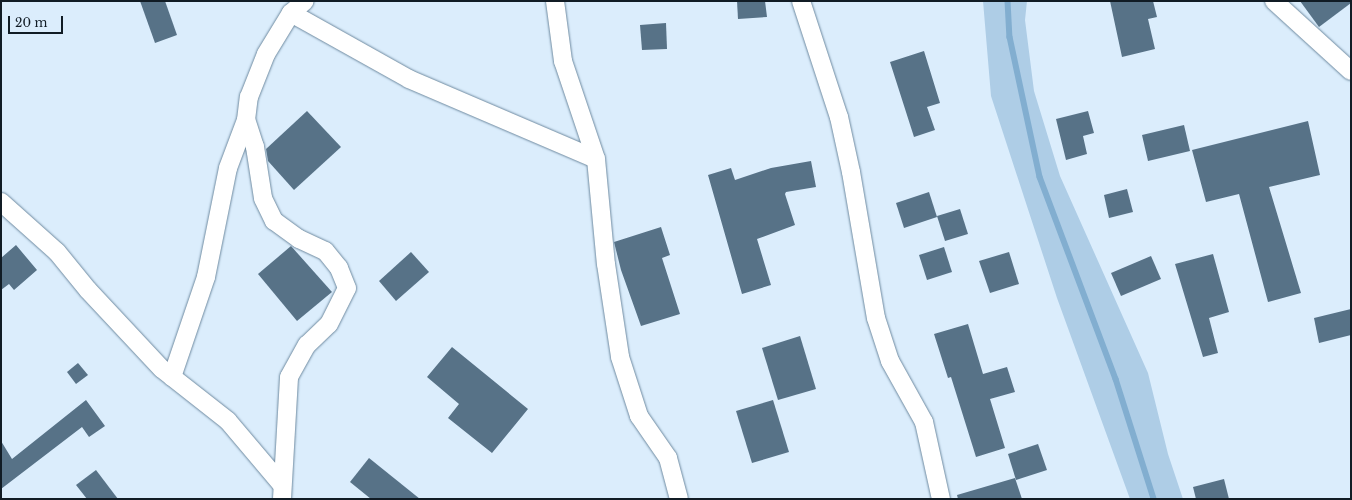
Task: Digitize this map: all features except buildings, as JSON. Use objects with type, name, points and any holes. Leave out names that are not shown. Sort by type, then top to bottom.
[{"type":"street","points":[[555,1],[563,61],[596,159],[606,264],[620,357],[639,416],[668,458],[680,499]]},
{"type":"street","points":[[801,1],[839,117],[851,172],[876,318],[890,361],[924,422],[941,499]]},
{"type":"street","points":[[1274,1],[1351,71]]},
{"type":"street","points":[[172,377],[206,277],[228,168],[246,120],[249,97],[266,54],[298,7],[409,79],[596,159]]},
{"type":"street","points":[[246,120],[255,147],[263,198],[274,221],[299,239],[325,251],[339,268],[347,288],[329,324],[307,345],[289,377],[282,492]]},
{"type":"street","points":[[1,202],[57,252],[88,290],[172,377],[228,421],[282,492]]},
{"type":"shaded area","points":[[983,1],[1027,1],[1025,20],[1034,91],[1060,176],[1148,373],[1168,454],[1183,499],[1130,499],[1057,298],[991,96]]},
{"type":"waterway","points":[[1008,1],[1010,37],[1040,177],[1116,379],[1154,499]]}]
